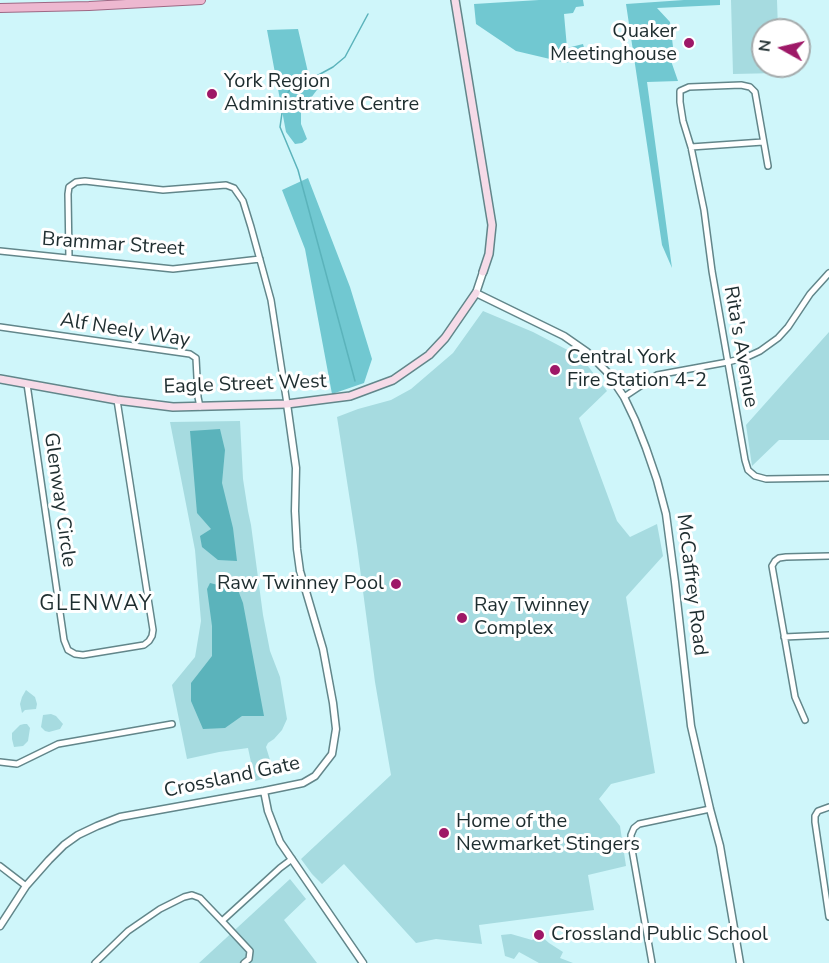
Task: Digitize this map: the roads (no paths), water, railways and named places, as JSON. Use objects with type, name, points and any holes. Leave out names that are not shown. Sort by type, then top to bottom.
[{"type":"main road","points":[[0,8],[67,3],[201,0]]},
{"type":"main road","name":"Eagle Street West","points":[[455,0],[492,225],[489,254],[483,272]]},
{"type":"main road","name":"Eagle Street West","points":[[0,379],[117,400],[173,407],[287,404],[351,396],[393,380],[429,355],[445,338],[476,293]]},
{"type":"street","name":"Rita's Avenue","points":[[763,142],[755,92],[750,87],[741,85],[689,87],[680,91],[683,121],[691,147],[704,210],[712,271],[748,470],[755,476],[766,479],[829,478]]},
{"type":"street","points":[[691,147],[763,142],[768,166]]},
{"type":"street","points":[[69,258],[67,202],[69,187],[76,182],[85,181],[163,190],[226,185],[234,188],[243,201],[271,300],[287,404]]},
{"type":"street","name":"Brammar Street","points":[[0,251],[173,269],[260,259]]},
{"type":"street","name":"Eagle Street West","points":[[476,293],[483,272]]},
{"type":"street","points":[[624,397],[657,375],[728,362],[760,351],[778,338],[788,327],[810,294],[829,273]]},
{"type":"street","name":"McCaffrey Road","points":[[476,293],[564,336],[587,352],[608,374],[624,397],[646,448],[666,513],[691,726],[720,846],[740,963]]},
{"type":"street","name":"Alf Neely Way","points":[[0,327],[190,354],[196,358],[200,407]]},
{"type":"street","name":"Glenway Circle","points":[[27,384],[64,640],[68,650],[75,654],[83,655],[144,645],[152,636],[153,630],[117,400]]},
{"type":"street","name":"Crossland Gate","points":[[0,926],[26,886],[64,845],[78,835],[120,817],[303,783],[315,776],[332,754],[336,729],[333,703],[323,649],[300,571],[295,511],[296,468],[287,404]]},
{"type":"street","points":[[805,720],[795,697],[772,566],[779,558],[786,556],[829,556]]},
{"type":"street","points":[[784,637],[829,635]]},
{"type":"street","points":[[0,762],[17,764],[58,744],[172,724]]},
{"type":"street","points":[[264,791],[268,811],[280,843],[363,963]]},
{"type":"street","points":[[829,807],[818,811],[815,822],[829,916]]},
{"type":"street","points":[[652,963],[631,835],[639,824],[710,809]]},
{"type":"street","points":[[222,921],[292,859]]},
{"type":"street","points":[[0,867],[26,886]]},
{"type":"street","points":[[95,963],[128,931],[160,909],[192,895],[200,898],[250,951],[249,959],[244,963]]},
{"type":"waterway","points":[[355,381],[298,170],[280,127],[284,99],[289,91],[333,67],[345,57],[368,14]]},
{"type":"place","name":"Quaker Meetinghouse","points":[[689,43]]},
{"type":"place","name":"York Region Administrative Centre","points":[[212,94]]},
{"type":"place","name":"Central York Fire Station 4-2","points":[[555,370]]},
{"type":"place","name":"Raw Twinney Pool","points":[[396,584]]},
{"type":"place","name":"Ray Twinney Complex","points":[[462,618]]},
{"type":"place","name":"Home of the Newmarket Stingers","points":[[444,833]]},
{"type":"place","name":"Crossland Public School","points":[[539,935]]},
{"type":"district","name":"GLENWAY","points":[[96,605]]}]
